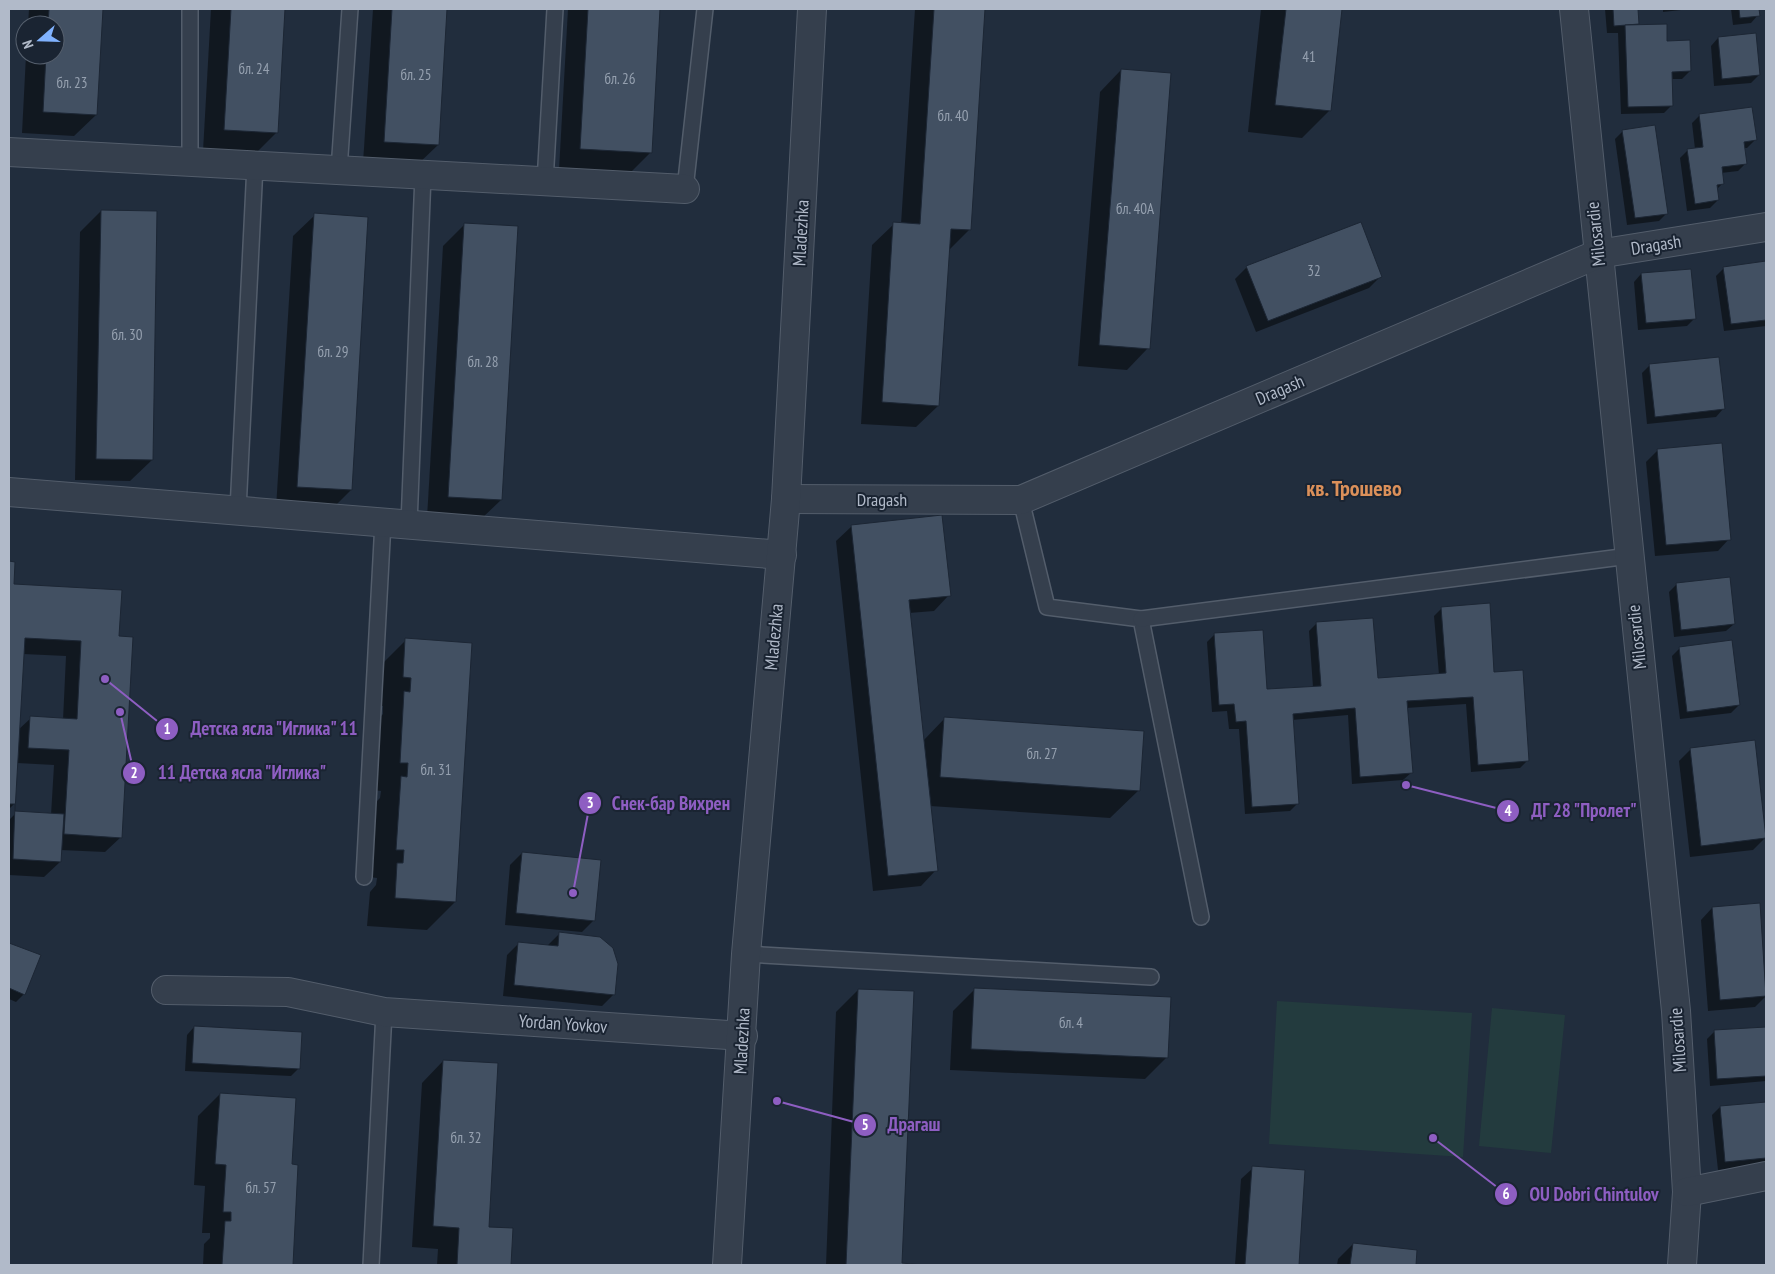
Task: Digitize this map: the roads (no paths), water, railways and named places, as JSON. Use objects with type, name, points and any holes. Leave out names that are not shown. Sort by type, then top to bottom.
[{"type":"street","name":"Mladezhka","points":[[727,1265],[743,1036],[746,954],[786,499],[812,9]]},
{"type":"street","name":"Milosardie","points":[[1574,9],[1676,1011],[1686,1192],[1682,1265]]},
{"type":"street","points":[[9,152],[685,189]]},
{"type":"street","name":"Dragash","points":[[786,499],[1021,500],[1598,254],[1766,227]]},
{"type":"street","points":[[9,492],[782,555]]},
{"type":"street","name":"Yordan Yovkov","points":[[166,990],[288,992],[384,1012],[743,1036]]},
{"type":"street","points":[[1686,1192],[1766,1176]]},
{"type":"lane","points":[[190,9],[190,162]]},
{"type":"lane","points":[[339,170],[350,9]]},
{"type":"lane","points":[[545,182],[555,9]]},
{"type":"lane","points":[[685,189],[705,9]]},
{"type":"lane","points":[[238,510],[254,166]]},
{"type":"lane","points":[[364,877],[396,523],[422,175]]},
{"type":"lane","points":[[1021,500],[1047,607],[1141,619],[1629,556]]},
{"type":"lane","points":[[1141,619],[1201,917]]},
{"type":"lane","points":[[746,954],[1151,977]]},
{"type":"lane","points":[[371,1265],[384,1012]]},
{"type":"place","name":"Детска ясла \"Иглика\" 11","points":[[105,679]]},
{"type":"place","name":"11 Детска ясла \"Иглика\"","points":[[120,712]]},
{"type":"place","name":"ДГ 28 \"Пролет\"","points":[[1406,785]]},
{"type":"place","name":"Снек-бар Вихрен","points":[[573,893]]},
{"type":"place","name":"Драгаш","points":[[777,1101]]},
{"type":"place","name":"OU Dobri Chintulov","points":[[1433,1138]]},
{"type":"district","name":"кв. Трошево","points":[[1354,488]]}]
